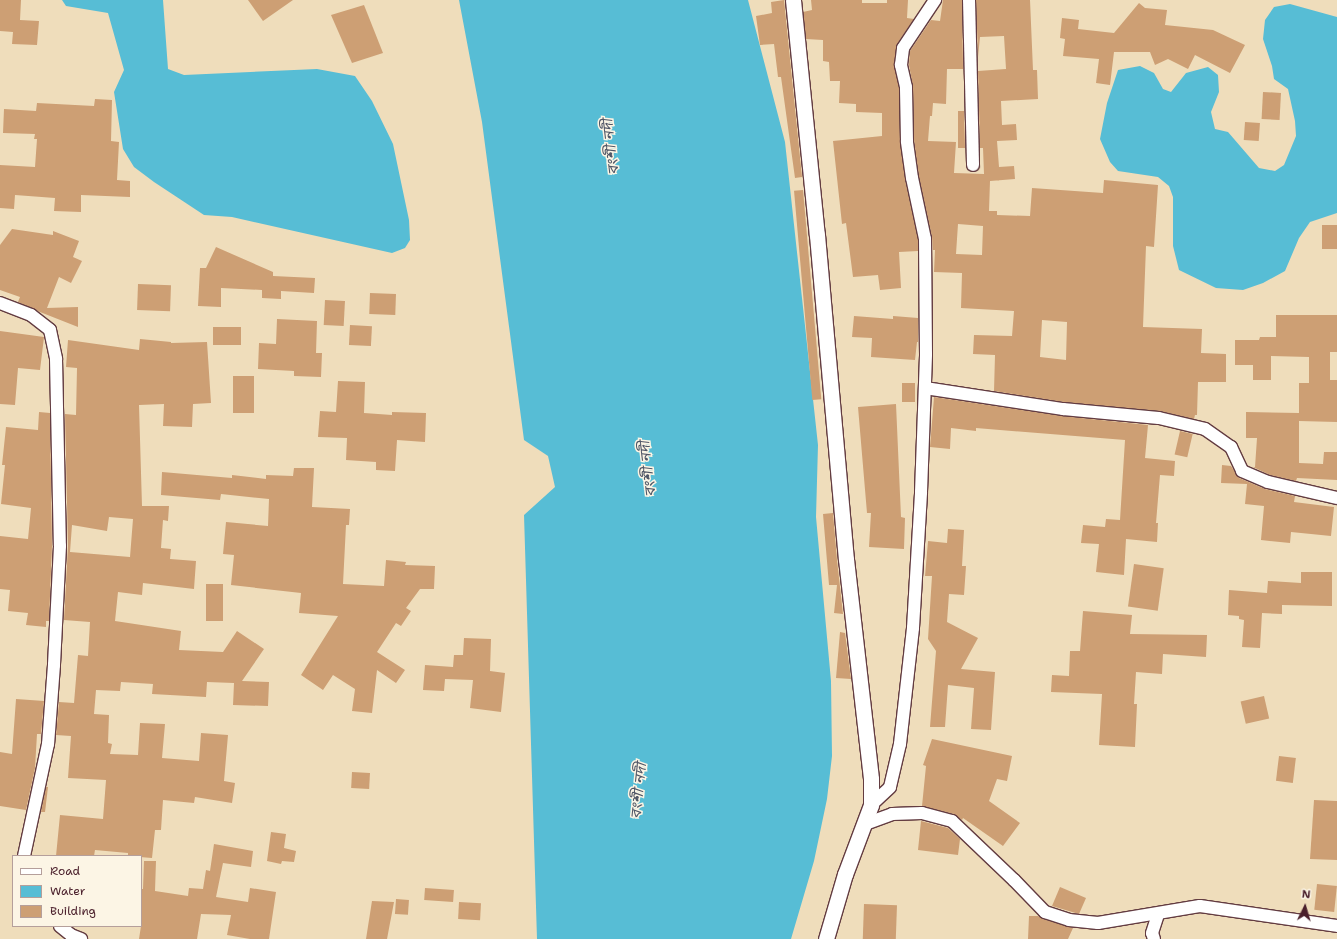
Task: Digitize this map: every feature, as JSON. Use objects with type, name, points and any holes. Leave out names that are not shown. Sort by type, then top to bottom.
[{"type":"street","points":[[793,0],[817,234],[846,559],[871,779],[871,805],[845,874],[826,939]]},
{"type":"street","points":[[871,805],[890,787],[900,744],[913,628],[921,492],[925,388],[926,239],[912,178],[907,141],[906,87],[901,65],[903,48],[935,0]]},
{"type":"street","points":[[969,0],[973,165]]},
{"type":"street","points":[[0,303],[31,315],[50,330],[56,359],[60,546],[54,665],[48,744],[24,855]]},
{"type":"street","points":[[925,388],[1063,409],[1158,418],[1205,429],[1231,447],[1242,471],[1268,482],[1337,498]]},
{"type":"street","points":[[865,824],[892,814],[922,813],[952,821],[1045,912],[1069,920],[1098,923],[1131,916],[1158,914],[1200,906],[1337,926]]},
{"type":"street","points":[[1154,939],[1152,932],[1158,914]]},
{"type":"street","points":[[61,927],[81,939]]},
{"type":"water","points":[[62,0],[163,0],[168,69],[184,75],[317,69],[355,76],[372,101],[393,144],[409,220],[410,240],[405,248],[392,253],[232,217],[204,215],[154,182],[134,167],[123,149],[114,92],[124,70],[108,13],[66,6]]},
{"type":"water","name":"বংশী নদী","points":[[459,0],[748,0],[785,142],[818,445],[816,517],[831,681],[832,756],[827,799],[814,861],[791,939],[537,939],[524,515],[555,487],[548,456],[524,440],[482,122]]},
{"type":"water","points":[[1290,4],[1337,17],[1337,213],[1310,222],[1299,238],[1285,271],[1263,283],[1243,290],[1216,288],[1179,270],[1173,246],[1173,197],[1169,186],[1158,177],[1118,171],[1110,162],[1100,139],[1107,103],[1118,70],[1140,66],[1154,73],[1163,89],[1171,92],[1186,73],[1208,67],[1218,75],[1219,92],[1211,112],[1215,129],[1228,132],[1259,168],[1275,171],[1284,165],[1296,136],[1295,121],[1288,89],[1274,79],[1272,66],[1263,39],[1265,20],[1274,7]]},
{"type":"building","points":[[0,0],[21,0],[20,20],[39,21],[37,45],[12,44],[13,32],[0,31]]},
{"type":"building","points":[[248,0],[293,0],[263,21]]},
{"type":"building","points":[[784,0],[802,177],[795,178],[781,77],[778,77],[774,44],[760,45],[756,16],[772,13],[771,2]]},
{"type":"building","points":[[811,0],[862,0],[862,3],[887,3],[887,0],[908,0],[907,18],[914,19],[897,44],[894,64],[899,88],[900,141],[905,179],[918,240],[918,251],[899,252],[901,288],[880,290],[878,275],[853,277],[846,223],[842,224],[833,141],[882,136],[882,113],[856,112],[856,104],[839,103],[840,81],[830,81],[829,62],[823,61],[823,40],[806,39],[803,12],[812,10]]},
{"type":"building","points":[[943,0],[962,0],[963,69],[947,69],[946,104],[933,103],[932,116],[930,116],[928,141],[956,142],[954,173],[984,174],[983,148],[980,148],[978,71],[1006,69],[1004,36],[980,37],[978,57],[976,0],[1030,0],[1033,70],[1037,70],[1038,99],[1001,101],[1002,125],[1016,124],[1017,140],[997,141],[999,167],[1014,166],[1015,179],[990,181],[989,211],[997,211],[997,215],[1030,216],[1032,188],[1103,193],[1104,180],[1158,185],[1154,247],[1146,246],[1143,327],[1202,329],[1201,353],[1226,354],[1226,382],[1198,382],[1197,415],[1195,415],[1194,419],[1160,411],[1064,402],[994,391],[995,355],[973,354],[974,335],[1012,336],[1014,311],[961,308],[962,273],[934,272],[935,250],[933,250],[932,237],[919,177],[914,140],[913,87],[909,65],[910,51],[931,20],[940,21]],"holes":[[[958,224],[983,226],[982,255],[956,254]],[[1042,320],[1067,322],[1066,360],[1040,357]]]},
{"type":"building","points":[[1139,3],[1145,8],[1167,10],[1165,25],[1213,30],[1245,45],[1230,73],[1195,55],[1188,69],[1168,59],[1155,65],[1150,52],[1114,52],[1110,85],[1096,83],[1099,59],[1063,56],[1065,39],[1060,38],[1062,18],[1079,20],[1078,29],[1114,33]]},
{"type":"building","points":[[364,5],[383,53],[352,63],[331,15]]},
{"type":"building","points":[[1263,92],[1281,93],[1280,120],[1262,119]]},
{"type":"building","points":[[95,99],[112,100],[111,141],[119,142],[117,180],[130,181],[130,197],[81,195],[81,212],[54,211],[55,198],[15,195],[14,209],[0,208],[0,165],[35,167],[37,139],[34,139],[35,134],[3,133],[4,109],[36,111],[37,103],[94,106]]},
{"type":"building","points":[[958,111],[964,111],[965,148],[958,148]]},
{"type":"building","points":[[1245,122],[1260,123],[1259,141],[1244,140]]},
{"type":"building","points":[[803,190],[821,399],[812,400],[794,191]]},
{"type":"building","points":[[1322,225],[1337,225],[1337,249],[1322,249]]},
{"type":"building","points":[[12,229],[53,235],[53,231],[79,241],[73,257],[82,261],[71,283],[59,277],[47,308],[78,307],[78,327],[18,302],[20,297],[0,290],[0,245]]},
{"type":"building","points":[[216,247],[273,272],[273,276],[315,278],[314,293],[281,291],[281,299],[262,298],[262,290],[221,288],[221,307],[198,306],[200,268],[206,268]]},
{"type":"building","points":[[138,284],[171,285],[170,311],[137,310]]},
{"type":"building","points":[[370,293],[396,294],[395,315],[369,314]]},
{"type":"building","points":[[325,300],[345,301],[344,326],[324,325]]},
{"type":"building","points":[[1276,315],[1337,315],[1337,352],[1330,352],[1330,380],[1337,380],[1337,422],[1299,421],[1299,463],[1323,464],[1324,452],[1337,452],[1337,480],[1297,478],[1296,481],[1270,475],[1253,467],[1255,467],[1257,438],[1246,438],[1246,412],[1299,413],[1299,383],[1309,383],[1309,357],[1271,356],[1271,380],[1253,380],[1253,365],[1235,365],[1235,340],[1259,340],[1260,337],[1276,337]]},
{"type":"building","points":[[854,316],[893,319],[893,316],[918,318],[918,342],[915,360],[871,357],[872,338],[852,337]]},
{"type":"building","points":[[277,319],[317,321],[316,353],[322,353],[321,377],[294,376],[294,371],[258,369],[259,343],[276,344]]},
{"type":"building","points":[[350,325],[372,326],[371,346],[349,345]]},
{"type":"building","points":[[213,327],[241,327],[241,345],[213,345]]},
{"type":"building","points":[[0,331],[44,337],[40,370],[18,368],[15,405],[0,404]]},
{"type":"building","points":[[140,339],[171,343],[207,342],[211,403],[193,404],[192,427],[163,426],[164,404],[139,405],[142,506],[169,506],[168,521],[163,520],[161,548],[171,549],[170,559],[196,561],[194,589],[143,583],[142,595],[118,592],[115,621],[181,631],[179,650],[223,652],[237,631],[264,649],[242,681],[269,682],[268,706],[233,705],[234,683],[207,682],[206,697],[152,694],[153,684],[121,682],[120,691],[96,690],[94,714],[109,715],[108,743],[112,744],[110,754],[138,755],[140,723],[165,724],[162,758],[199,761],[201,733],[228,735],[224,781],[235,783],[232,803],[195,797],[194,803],[163,800],[161,830],[155,830],[152,858],[142,857],[142,855],[128,855],[128,853],[95,850],[94,855],[56,855],[60,815],[103,819],[106,780],[68,778],[71,736],[56,735],[59,702],[74,703],[78,655],[88,656],[90,622],[64,620],[68,546],[65,414],[76,415],[77,368],[66,367],[68,340],[139,350]],"holes":[[[109,517],[133,519],[130,557],[70,552],[72,525],[107,531]]]},
{"type":"building","points":[[233,376],[254,376],[254,413],[233,413]]},
{"type":"building","points":[[338,381],[365,382],[364,413],[392,415],[392,412],[426,413],[425,442],[397,440],[395,471],[376,470],[376,462],[346,460],[347,438],[318,437],[320,411],[336,412]]},
{"type":"building","points":[[902,383],[915,383],[915,402],[902,402]]},
{"type":"building","points":[[934,397],[1062,416],[1148,425],[1145,458],[1175,461],[1174,476],[1160,475],[1156,523],[1158,523],[1157,542],[1126,539],[1124,575],[1096,572],[1099,544],[1081,543],[1083,525],[1105,527],[1106,519],[1120,520],[1125,440],[976,428],[976,431],[951,428],[950,449],[930,447]]},
{"type":"building","points":[[896,404],[901,517],[905,518],[904,549],[869,547],[871,513],[867,513],[858,407]]},
{"type":"building","points":[[39,412],[50,413],[52,546],[49,621],[46,621],[46,627],[26,625],[28,613],[8,611],[10,590],[0,589],[0,536],[28,539],[31,508],[1,504],[5,465],[2,465],[6,427],[38,430]]},
{"type":"building","points":[[1180,431],[1193,434],[1187,457],[1175,454]]},
{"type":"building","points":[[1222,465],[1231,466],[1239,478],[1265,489],[1295,496],[1294,502],[1334,507],[1331,536],[1291,532],[1290,543],[1261,540],[1264,506],[1245,504],[1247,484],[1221,483]]},
{"type":"building","points":[[294,468],[314,468],[312,507],[350,509],[349,525],[346,525],[343,584],[384,586],[386,560],[406,562],[405,565],[435,566],[434,589],[420,589],[406,608],[411,611],[401,626],[396,623],[377,652],[405,670],[396,683],[377,670],[372,713],[352,711],[355,689],[333,675],[323,690],[301,675],[338,616],[299,613],[301,593],[231,585],[234,555],[223,554],[226,522],[268,526],[269,499],[221,494],[220,500],[161,495],[162,472],[232,478],[232,475],[266,479],[266,475],[293,476]]},
{"type":"building","points":[[833,513],[843,614],[834,613],[837,585],[829,585],[823,514]]},
{"type":"building","points":[[948,529],[964,530],[962,566],[966,566],[964,595],[949,594],[947,622],[978,638],[961,669],[995,672],[991,730],[971,729],[974,688],[948,685],[945,727],[930,727],[936,651],[928,639],[932,576],[925,576],[928,541],[947,543]]},
{"type":"building","points":[[1134,564],[1164,568],[1158,611],[1128,607]]},
{"type":"building","points":[[1301,572],[1332,572],[1332,606],[1282,605],[1282,614],[1262,613],[1260,648],[1242,647],[1244,620],[1239,619],[1239,616],[1228,615],[1229,590],[1267,593],[1268,581],[1301,583]]},
{"type":"building","points":[[206,584],[223,584],[223,621],[206,621]]},
{"type":"building","points":[[1083,611],[1132,615],[1130,634],[1207,635],[1206,657],[1163,654],[1162,674],[1136,672],[1134,704],[1137,704],[1135,747],[1099,745],[1102,694],[1051,692],[1052,675],[1069,676],[1070,651],[1080,651]]},
{"type":"building","points":[[840,632],[845,633],[851,679],[836,678]]},
{"type":"building","points":[[464,638],[491,639],[490,671],[505,673],[501,712],[470,708],[473,680],[445,679],[444,691],[423,690],[425,665],[453,667],[454,655],[463,655]]},
{"type":"building","points":[[1264,696],[1269,718],[1246,724],[1241,701]]},
{"type":"building","points":[[16,699],[44,701],[41,734],[37,734],[35,768],[26,810],[0,806],[0,752],[12,754]]},
{"type":"building","points":[[932,739],[1012,756],[1007,781],[997,779],[989,801],[1020,823],[1003,846],[963,818],[962,820],[954,814],[922,806],[926,766],[923,765]]},
{"type":"building","points":[[1279,756],[1296,758],[1293,783],[1276,781]]},
{"type":"building","points":[[352,772],[370,773],[369,789],[351,788]]},
{"type":"building","points":[[46,787],[48,787],[45,812],[41,812]]},
{"type":"building","points":[[1314,800],[1337,801],[1337,860],[1310,859]]},
{"type":"building","points":[[921,821],[948,828],[960,839],[958,855],[918,850]]},
{"type":"building","points":[[271,832],[286,834],[284,848],[296,851],[294,862],[282,861],[281,864],[267,861]]},
{"type":"building","points":[[214,844],[253,851],[251,867],[223,863],[216,897],[248,902],[250,888],[276,892],[269,939],[250,939],[227,935],[231,915],[201,914],[197,939],[139,939],[142,927],[144,861],[156,861],[155,891],[188,896],[189,888],[203,889],[206,870],[210,871]]},
{"type":"building","points":[[1317,884],[1337,886],[1334,912],[1314,910]]},
{"type":"building","points":[[1060,887],[1086,898],[1079,914],[1052,906]]},
{"type":"building","points":[[425,888],[454,890],[453,902],[424,900]]},
{"type":"building","points":[[396,899],[409,900],[408,915],[395,914]]},
{"type":"building","points":[[372,901],[394,902],[387,939],[366,939]]},
{"type":"building","points":[[459,902],[481,903],[480,920],[458,919]]},
{"type":"building","points":[[864,904],[897,905],[896,939],[863,939]]},
{"type":"building","points":[[1029,916],[1038,916],[1043,919],[1073,928],[1068,939],[1028,939]]}]
